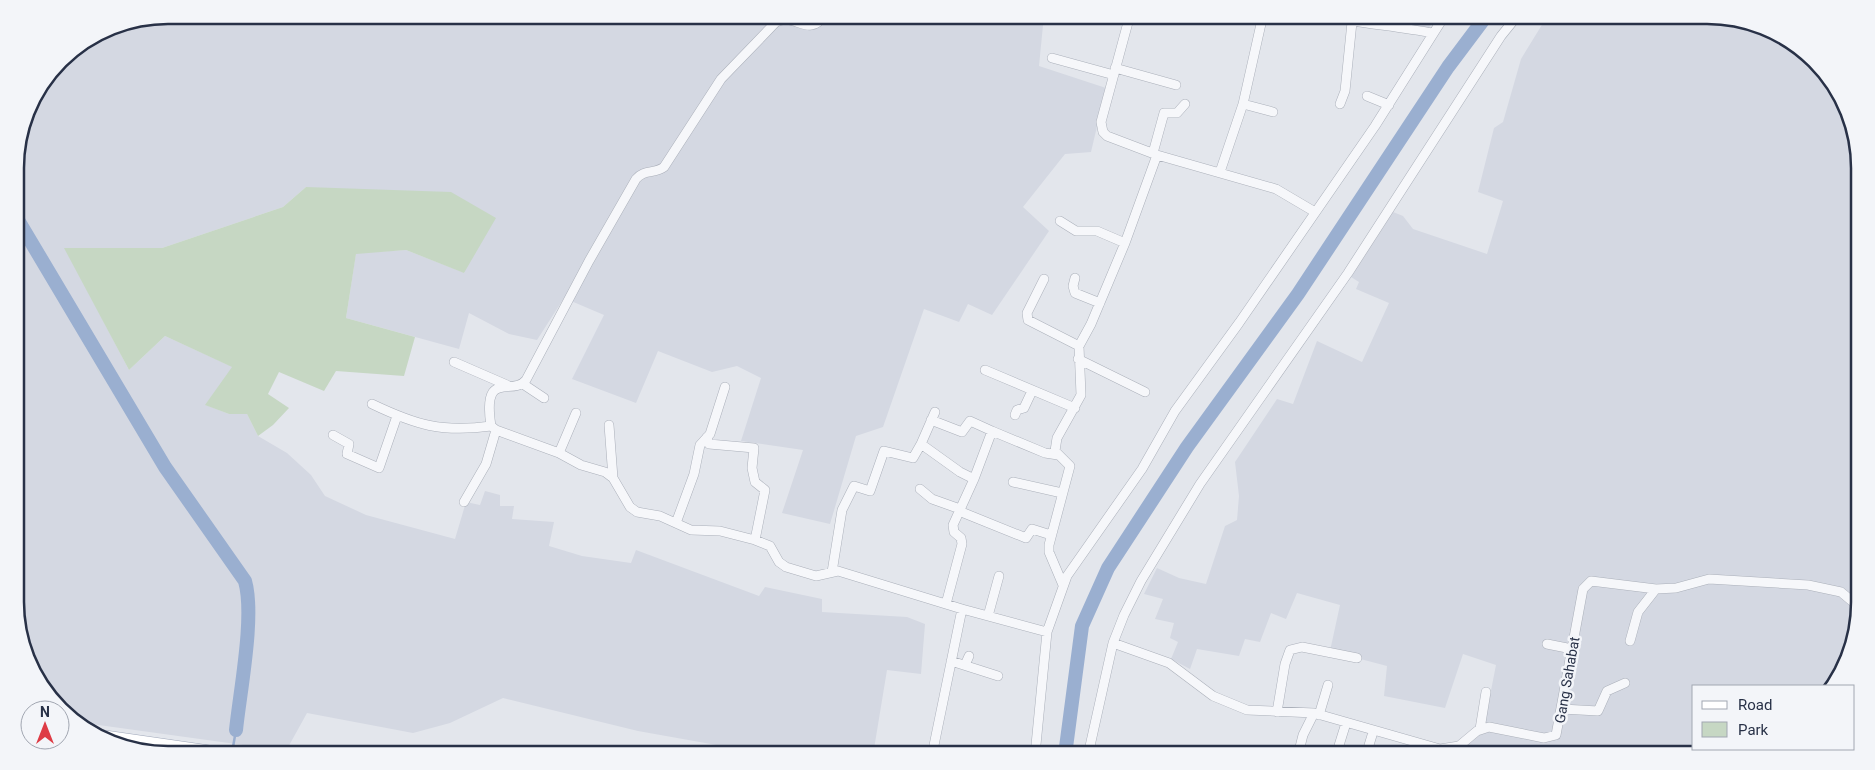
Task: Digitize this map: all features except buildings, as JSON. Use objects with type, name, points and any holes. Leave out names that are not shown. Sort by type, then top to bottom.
[{"type":"main road","points":[[134,742],[163,746]]},
{"type":"street","points":[[523,384],[636,179],[644,172],[657,171],[664,167],[714,87],[728,70],[774,24]]},
{"type":"street","points":[[1127,24],[1101,122],[1102,132],[1107,136],[1155,154],[1276,189],[1315,212]]},
{"type":"street","points":[[1220,172],[1243,104],[1261,24]]},
{"type":"street","points":[[1340,104],[1345,91],[1357,24]]},
{"type":"street","points":[[1383,24],[1433,32]]},
{"type":"street","points":[[1036,746],[1047,632],[1063,585],[1145,464],[1175,411],[1239,323],[1389,105],[1439,24]]},
{"type":"street","points":[[1090,746],[1114,643],[1130,600],[1200,484],[1348,273],[1501,36],[1511,24]]},
{"type":"street","points":[[1052,58],[1176,85]]},
{"type":"street","points":[[1367,96],[1389,105]]},
{"type":"street","points":[[1058,455],[1055,446],[1057,438],[1075,408],[1082,389],[1078,359],[1079,346],[1100,303],[1125,243],[1155,154],[1164,113],[1177,113],[1185,104]]},
{"type":"street","points":[[1243,104],[1273,112]]},
{"type":"street","points":[[1060,221],[1076,231],[1098,231],[1125,243]]},
{"type":"street","points":[[1075,278],[1073,286],[1075,293],[1100,303]]},
{"type":"street","points":[[1044,279],[1027,313],[1028,320],[1079,346]]},
{"type":"street","points":[[1078,359],[1145,392]]},
{"type":"street","points":[[454,362],[509,385]]},
{"type":"street","points":[[985,370],[1075,408]]},
{"type":"street","points":[[464,502],[486,464],[494,428],[491,397],[493,392],[502,386],[523,384],[544,398]]},
{"type":"street","points":[[676,524],[694,474],[700,445],[707,438],[725,387]]},
{"type":"street","points":[[1015,415],[1018,410],[1024,408],[1032,391]]},
{"type":"street","points":[[372,404],[419,425],[494,428],[559,453],[582,465],[605,472],[613,478],[633,510],[660,516],[691,530],[720,531],[755,540],[770,546],[779,562],[786,567],[816,576],[823,576],[838,571],[962,609],[1047,632]]},
{"type":"street","points":[[559,453],[576,414]]},
{"type":"street","points":[[333,435],[350,444],[347,454],[379,468],[397,416]]},
{"type":"street","points":[[832,572],[842,510],[854,485],[870,491],[884,451],[913,458],[933,416],[962,432],[970,421],[1045,454],[1058,455],[1069,463],[1070,466],[1051,535],[1049,552],[1063,585]]},
{"type":"street","points":[[609,425],[613,478]]},
{"type":"street","points":[[946,604],[962,544],[961,538],[953,529],[992,431]]},
{"type":"street","points":[[707,438],[709,444],[754,448],[752,468],[755,482],[765,490],[755,540]]},
{"type":"street","points":[[921,444],[960,472],[974,479]]},
{"type":"street","points":[[1013,482],[1062,493]]},
{"type":"street","points":[[920,489],[932,499],[1026,538],[1032,528],[1051,535]]},
{"type":"street","points":[[988,616],[998,576]]},
{"type":"street","name":"Gang Sahabat","points":[[1480,729],[1495,727],[1549,738],[1556,735],[1583,589],[1587,582],[1600,580],[1656,589],[1676,588],[1709,580],[1771,581],[1831,589],[1841,592],[1851,600]]},
{"type":"street","points":[[1630,641],[1638,612],[1656,589]]},
{"type":"street","points":[[934,746],[962,609]]},
{"type":"street","points":[[1114,643],[1169,663],[1202,690],[1226,703],[1254,711],[1317,714],[1373,732],[1432,746]]},
{"type":"street","points":[[1547,644],[1572,649]]},
{"type":"street","points":[[1277,712],[1285,664],[1290,650],[1302,647],[1357,658]]},
{"type":"street","points":[[965,666],[969,656]]},
{"type":"street","points":[[951,661],[998,676]]},
{"type":"street","points":[[1562,709],[1598,711],[1606,691],[1625,683]]},
{"type":"street","points":[[1300,746],[1303,735],[1317,714],[1328,685]]},
{"type":"street","points":[[1459,746],[1480,729],[1486,692]]},
{"type":"street","points":[[1339,746],[1346,723]]},
{"type":"street","points":[[1369,746],[1373,732]]},
{"type":"shaded area","points":[[168,24],[1043,24],[1039,66],[1106,88],[1091,152],[1065,154],[1023,207],[1049,231],[992,315],[968,304],[959,322],[924,309],[883,427],[856,436],[830,524],[782,513],[803,450],[741,441],[761,378],[737,366],[712,372],[658,351],[636,403],[572,379],[604,315],[564,298],[537,340],[509,334],[469,313],[459,349],[346,318],[356,253],[406,250],[465,273],[306,187],[283,207],[162,248],[65,248],[129,370],[165,336],[233,367],[206,405],[229,414],[247,414],[258,436],[287,453],[311,475],[325,496],[366,515],[455,539],[466,502],[480,505],[485,491],[500,495],[500,506],[514,506],[512,519],[554,522],[549,546],[582,556],[631,563],[636,550],[759,596],[765,587],[822,599],[822,612],[907,617],[925,624],[921,674],[887,670],[874,746],[722,746],[638,731],[503,698],[450,723],[413,733],[307,713],[289,746],[250,746],[92,724],[73,710],[70,707],[70,700],[63,700],[48,682],[31,648],[25,621],[24,602],[24,159],[29,131],[39,104],[54,80],[73,60],[96,43],[113,35],[149,25]]},
{"type":"shaded area","points":[[1409,24],[1432,24],[1428,29]]},
{"type":"shaded area","points":[[1542,24],[1726,25],[1753,31],[1771,39],[1787,48],[1802,60],[1821,80],[1832,96],[1846,131],[1850,149],[1851,168],[1851,602],[1850,621],[1844,648],[1825,685],[1692,685],[1692,746],[1460,746],[1460,742],[1485,721],[1496,665],[1463,654],[1445,708],[1384,696],[1387,666],[1330,651],[1340,605],[1297,593],[1286,619],[1271,613],[1260,642],[1245,639],[1239,656],[1197,649],[1190,669],[1171,659],[1178,642],[1170,638],[1174,623],[1155,619],[1163,599],[1144,594],[1157,568],[1179,578],[1206,584],[1225,526],[1237,520],[1239,496],[1235,462],[1277,399],[1293,404],[1317,341],[1362,362],[1389,303],[1356,289],[1359,282],[1351,277],[1393,212],[1403,216],[1413,229],[1487,254],[1503,201],[1478,192],[1494,128],[1503,122],[1521,59]]},
{"type":"green space","points":[[306,187],[451,192],[496,218],[464,273],[406,250],[356,254],[346,318],[415,337],[404,376],[336,371],[324,391],[279,372],[268,394],[289,408],[273,425],[258,436],[247,414],[229,414],[205,405],[232,367],[165,336],[129,370],[64,248],[162,248],[283,207]]},
{"type":"waterway","points":[[1066,746],[1082,626],[1108,568],[1187,447],[1298,294],[1448,67],[1480,24]]},
{"type":"waterway","points":[[24,230],[165,467],[245,581],[248,596],[248,633],[236,730]]},
{"type":"waterway","points":[[233,746],[236,730]]}]
